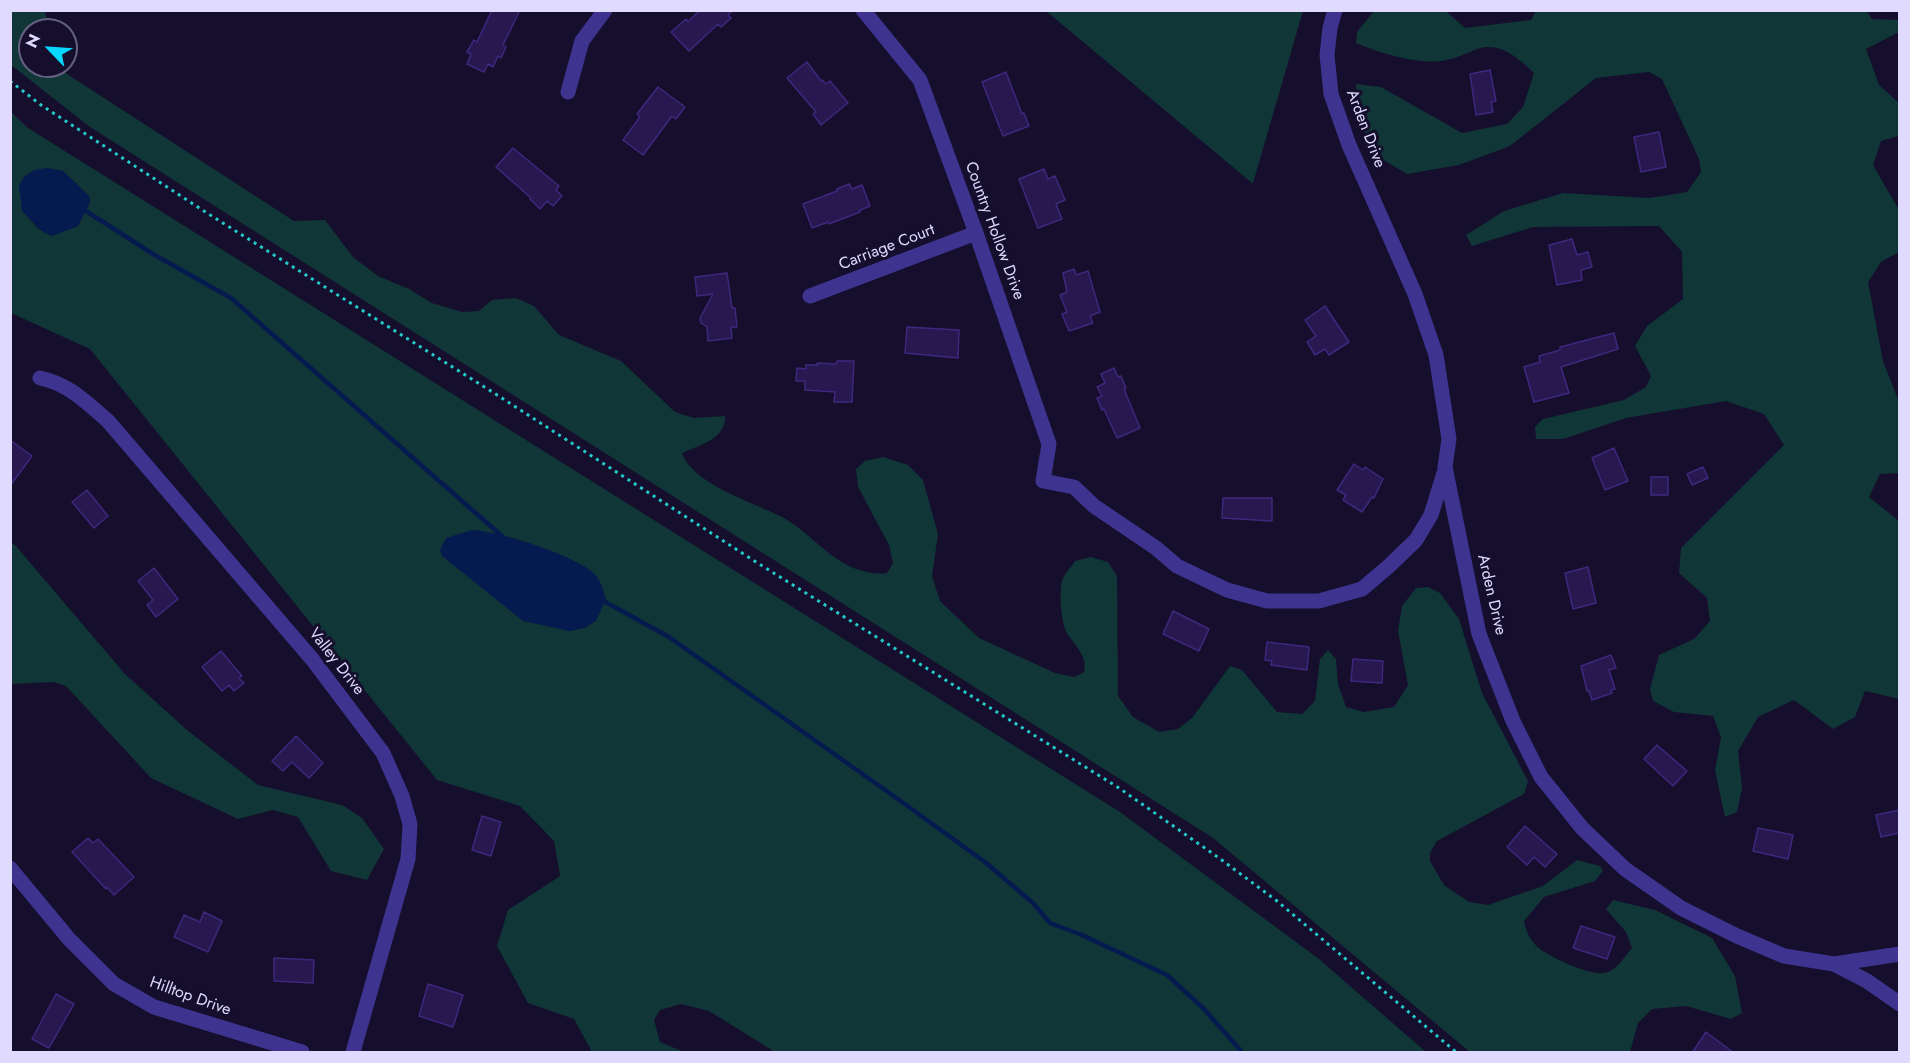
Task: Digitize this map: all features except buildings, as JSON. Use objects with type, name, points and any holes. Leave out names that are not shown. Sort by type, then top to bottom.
[{"type":"street","points":[[568,92],[582,41],[604,10]]},
{"type":"street","name":"Country Hollow Drive","points":[[863,10],[920,80],[1049,444],[1043,481],[1074,487],[1094,506],[1156,548],[1177,566],[1227,590],[1267,601],[1319,601],[1362,589],[1416,540],[1431,515],[1445,467]]},
{"type":"street","name":"Arden Drive","points":[[1335,10],[1327,55],[1331,94],[1349,145],[1415,294],[1436,355],[1449,439],[1445,467],[1479,634],[1513,721],[1541,777],[1582,828],[1625,869],[1681,908],[1737,936],[1785,956],[1834,964],[1899,954]]},
{"type":"street","name":"Carriage Court","points":[[810,296],[976,233]]},
{"type":"street","name":"Valley Drive","points":[[40,378],[56,382],[76,392],[108,421],[312,659],[383,753],[402,796],[410,824],[408,859],[353,1053]]},
{"type":"street","name":"Hilltop Drive","points":[[10,868],[69,939],[114,984],[154,1007],[302,1053]]},
{"type":"street","points":[[1834,964],[1867,981],[1899,1004]]},
{"type":"path","points":[[10,81],[41,105],[207,213],[494,393],[746,556],[1129,795],[1277,901],[1456,1053]]},
{"type":"green space","points":[[44,10],[47,18],[18,18],[18,70],[11,65],[11,11]]},
{"type":"green space","points":[[1866,10],[1872,19],[1899,20],[1899,32],[1866,49],[1879,85],[1899,103],[1899,136],[1881,141],[1873,165],[1899,210],[1899,252],[1881,262],[1868,282],[1883,361],[1899,402],[1899,473],[1880,474],[1869,497],[1899,521],[1899,699],[1865,691],[1855,717],[1833,729],[1794,700],[1758,717],[1738,751],[1742,788],[1737,812],[1725,817],[1715,770],[1721,737],[1713,716],[1674,712],[1653,701],[1650,689],[1659,655],[1694,639],[1710,621],[1707,598],[1679,573],[1681,548],[1784,445],[1764,414],[1726,401],[1626,418],[1563,439],[1536,439],[1535,427],[1543,419],[1624,400],[1646,387],[1651,376],[1635,346],[1647,326],[1683,299],[1682,252],[1659,226],[1533,227],[1472,246],[1466,235],[1504,211],[1563,193],[1650,198],[1687,192],[1701,172],[1699,159],[1662,79],[1649,72],[1596,78],[1510,146],[1459,165],[1407,174],[1375,155],[1360,121],[1356,84],[1381,87],[1462,133],[1507,124],[1523,107],[1534,73],[1508,52],[1493,47],[1477,49],[1446,60],[1425,61],[1376,51],[1356,43],[1357,32],[1374,11],[1443,11],[1465,28],[1531,20],[1536,11]]},
{"type":"green space","points":[[1046,11],[1303,11],[1253,183],[1252,183]]},
{"type":"green space","points":[[28,78],[73,78],[294,221],[325,220],[353,257],[378,276],[409,289],[432,303],[462,312],[479,311],[492,300],[516,298],[534,306],[559,335],[621,361],[675,412],[694,418],[725,416],[724,424],[717,436],[682,453],[688,464],[712,484],[792,523],[831,554],[856,569],[887,573],[893,563],[889,545],[858,487],[856,469],[865,461],[883,457],[908,465],[923,480],[938,534],[932,576],[940,601],[979,638],[1055,673],[1074,677],[1084,672],[1085,666],[1080,651],[1067,633],[1063,622],[1062,581],[1075,561],[1091,557],[1108,562],[1117,576],[1118,696],[1133,717],[1159,732],[1178,729],[1192,718],[1230,666],[1242,670],[1277,712],[1302,714],[1315,701],[1320,659],[1328,650],[1336,659],[1338,684],[1346,707],[1364,712],[1394,707],[1408,685],[1398,631],[1402,606],[1416,588],[1428,587],[1440,593],[1459,619],[1482,693],[1528,781],[1524,794],[1437,841],[1430,853],[1430,861],[1444,885],[1469,902],[1488,905],[1543,886],[1577,860],[1600,866],[1603,871],[1595,881],[1544,897],[1524,921],[1529,936],[1537,946],[1571,966],[1590,972],[1605,973],[1617,966],[1632,948],[1626,932],[1606,909],[1613,900],[1655,910],[1712,938],[1735,976],[1742,1013],[1731,1019],[1686,1006],[1652,1009],[1638,1023],[1630,1052],[1470,1052],[1213,838],[90,127]]},
{"type":"green space","points":[[10,111],[28,128],[1120,812],[1319,959],[1426,1052],[775,1052],[709,1011],[681,1004],[660,1010],[654,1020],[660,1042],[684,1052],[592,1052],[574,1019],[528,1003],[497,946],[508,910],[560,876],[554,841],[520,806],[437,780],[90,349],[11,313]],"holes":[[[46,168],[63,171],[89,196],[90,202],[78,226],[58,233],[46,233],[41,231],[22,211]]]},
{"type":"green space","points":[[11,543],[125,674],[187,730],[258,785],[342,805],[362,818],[384,849],[367,880],[331,871],[298,817],[273,810],[238,819],[151,778],[66,686],[54,682],[11,684]]},
{"type":"water","points":[[46,168],[63,171],[89,196],[90,202],[78,226],[52,236],[43,232],[22,211],[19,185],[25,176],[34,170]]},
{"type":"water","points":[[472,530],[534,544],[567,557],[591,571],[599,580],[606,599],[596,621],[585,628],[569,631],[523,621],[442,556],[440,550],[446,538]]},
{"type":"waterway","points":[[86,211],[153,254],[231,298],[503,537]]},
{"type":"waterway","points":[[600,599],[669,637],[895,797],[985,862],[1033,903],[1050,923],[1082,935],[1167,975],[1204,1009],[1242,1052]]}]
